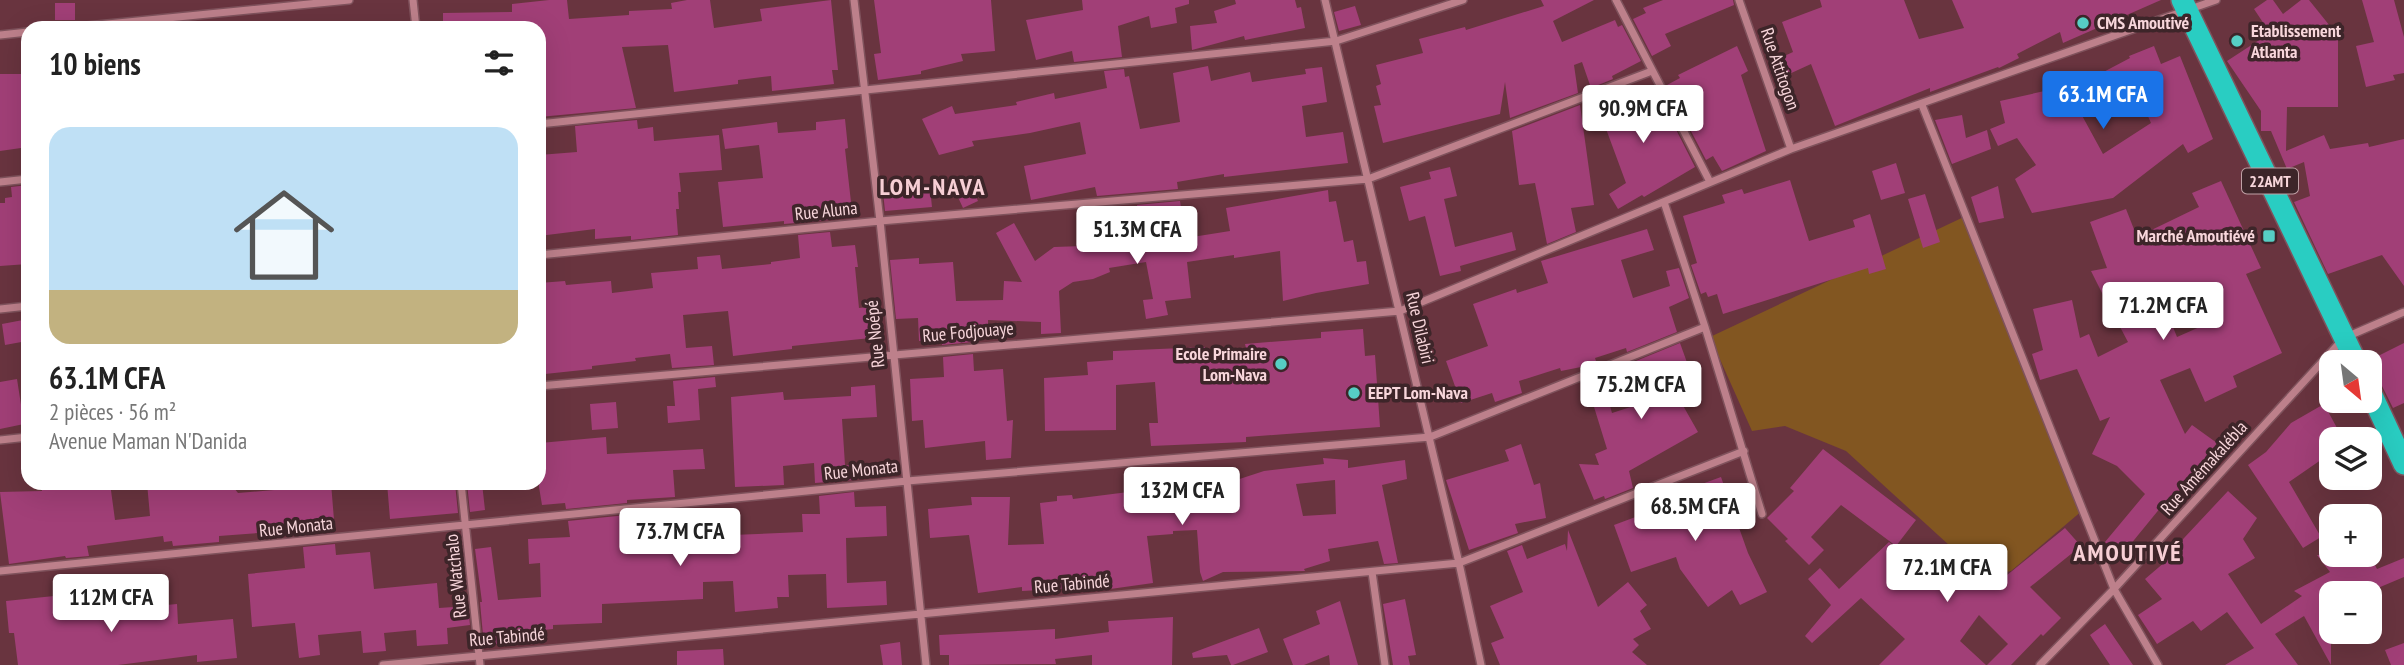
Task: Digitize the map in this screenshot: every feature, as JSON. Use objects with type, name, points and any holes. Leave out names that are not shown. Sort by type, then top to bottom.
[{"type":"highway","name":"22AMT","points":[[2184,5],[2350,350]]},
{"type":"highway","points":[[2380,413],[2404,464]]},
{"type":"street","points":[[138,21],[349,0]]},
{"type":"street","points":[[413,0],[415,21]]},
{"type":"street","name":"Rue Noépé","points":[[854,0],[926,665]]},
{"type":"street","name":"Rue Dilabiri","points":[[1325,0],[1460,563],[1481,665]]},
{"type":"street","points":[[546,123],[864,88],[1336,41],[1463,0]]},
{"type":"street","points":[[1616,0],[1710,182]]},
{"type":"street","name":"Rue Attitogon","points":[[1739,0],[1791,149]]},
{"type":"street","name":"Rue Fodjouaye","points":[[546,385],[1400,311],[1791,149],[1922,105],[2184,5],[2216,0]]},
{"type":"street","points":[[0,35],[21,33]]},
{"type":"street","name":"Rue Aluna","points":[[546,254],[880,221],[1368,180],[1652,71]]},
{"type":"street","points":[[1922,105],[2115,589],[2158,665]]},
{"type":"street","points":[[0,182],[21,180]]},
{"type":"street","points":[[1664,202],[1762,514]]},
{"type":"street","points":[[0,309],[21,307]]},
{"type":"street","name":"Rue Amémakalébla","points":[[2040,665],[2115,589],[2344,338],[2404,312]]},
{"type":"street","name":"Rue Monata","points":[[0,571],[907,481],[1430,437],[1705,327]]},
{"type":"street","points":[[0,440],[21,438]]},
{"type":"street","name":"Rue Tabindé","points":[[383,665],[1460,563],[1744,451]]},
{"type":"street","name":"Rue Watchalo","points":[[462,490],[480,665]]},
{"type":"street","points":[[1372,572],[1385,665]]},
{"type":"shaded area","points":[[1968,215],[2083,510],[2011,571],[1984,577],[1846,451],[1785,426],[1752,431],[1710,337]]},
{"type":"building","points":[[567,0],[569,19],[629,15],[629,11],[672,9],[671,3],[687,0],[710,0],[714,28],[762,21],[760,9],[831,0],[838,70],[832,70],[834,84],[772,91],[771,76],[738,80],[738,84],[674,92],[668,45],[622,47],[636,108],[546,116],[546,21],[443,21],[443,13],[512,12],[512,4]]},
{"type":"building","points":[[874,0],[991,0],[995,51],[961,54],[963,61],[921,71],[921,74],[878,80],[874,54],[881,53]]},
{"type":"building","points":[[1082,0],[1189,0],[1189,4],[1175,8],[1177,23],[1151,28],[1149,16],[1118,26],[1122,57],[1074,62],[1072,51],[1036,60],[1026,20],[1083,10]]},
{"type":"building","points":[[1235,0],[1295,0],[1297,8],[1301,7],[1305,28],[1245,40],[1244,36],[1192,50],[1190,26],[1217,23],[1214,11],[1236,4]]},
{"type":"building","points":[[1541,0],[1594,0],[1553,21],[1562,42],[1615,20],[1618,27],[1622,25],[1641,61],[1612,76],[1613,79],[1591,88],[1582,62],[1574,65],[1578,93],[1510,118],[1505,82],[1500,114],[1383,143],[1374,106],[1381,105],[1376,86],[1381,84],[1376,65],[1423,53],[1419,39],[1465,27],[1466,30],[1544,6]]},
{"type":"building","points":[[1663,0],[1733,0],[1734,5],[1665,34],[1671,46],[1652,56],[1633,19],[1646,13],[1643,8]]},
{"type":"building","points":[[1820,0],[1904,0],[1919,39],[1964,28],[1952,0],[2161,0],[2063,43],[2060,32],[2017,54],[2019,58],[1999,68],[1930,92],[1930,88],[1835,126],[1811,64],[1787,75],[1780,58],[1793,52],[1782,22],[1822,7]]},
{"type":"building","points":[[2267,0],[2273,0],[2283,14],[2301,0],[2309,0],[2338,36],[2338,107],[2287,107],[2286,151],[2324,135],[2330,149],[2368,143],[2369,147],[2404,139],[2404,286],[2382,255],[2328,274],[2294,202],[2310,196],[2304,162],[2287,169],[2271,131],[2261,131],[2261,111],[2227,61],[2270,33],[2254,9]]},
{"type":"building","points":[[2362,0],[2394,0],[2404,37],[2404,73],[2393,75],[2395,80],[2366,87],[2356,46],[2374,42]]},
{"type":"building","points":[[55,3],[75,3],[75,20],[55,20]]},
{"type":"building","points":[[1355,6],[1361,25],[1339,31],[1334,12]]},
{"type":"building","points":[[1737,46],[1748,71],[1741,75],[1766,151],[1722,171],[1713,156],[1706,160],[1667,85],[1680,78],[1678,75]]},
{"type":"building","points":[[2154,46],[2161,64],[2180,56],[2213,139],[2188,153],[2183,144],[2113,198],[2032,213],[2015,179],[2036,165],[2017,138],[1998,146],[1990,129],[2005,123],[2000,101],[2058,88],[2060,95],[2130,58],[2129,56]],"holes":[[[2133,82],[2151,123],[2103,154],[2079,110]]]},
{"type":"building","points":[[1208,66],[1211,81],[1250,72],[1252,82],[1306,74],[1305,69],[1322,67],[1327,102],[1302,106],[1306,137],[1343,132],[1348,163],[1224,177],[1224,174],[1177,182],[1178,189],[1097,196],[1095,187],[1031,200],[1024,166],[1086,154],[1080,122],[1030,133],[972,141],[974,146],[939,155],[922,119],[952,106],[955,114],[1017,105],[1016,102],[1054,93],[1055,99],[1107,88],[1104,71],[1124,69],[1125,77],[1129,76],[1140,129],[1180,122],[1173,73]]},
{"type":"building","points":[[0,74],[21,74],[21,148],[0,151]]},
{"type":"building","points":[[1656,90],[1695,167],[1618,209],[1609,194],[1626,183],[1595,99],[1617,91],[1623,106]]},
{"type":"building","points":[[1580,105],[1594,205],[1571,208],[1576,232],[1547,244],[1535,183],[1519,185],[1512,131]]},
{"type":"building","points":[[1962,115],[1966,138],[1987,130],[1991,149],[1952,164],[1935,120]]},
{"type":"building","points":[[845,119],[848,148],[845,149],[852,211],[829,214],[829,220],[723,227],[718,182],[763,178],[759,145],[725,149],[722,129],[777,122],[778,133],[816,130],[816,122]]},
{"type":"building","points":[[637,120],[638,129],[653,127],[654,141],[719,135],[722,170],[679,173],[681,192],[678,192],[679,209],[676,209],[678,235],[631,240],[631,236],[595,239],[595,229],[546,235],[546,154],[577,152],[575,126]]},
{"type":"building","points":[[1896,163],[1905,193],[1881,200],[1872,171]]},
{"type":"building","points":[[1450,167],[1457,196],[1444,199],[1455,247],[1512,232],[1516,250],[1460,266],[1461,271],[1440,276],[1425,216],[1409,221],[1400,187],[1431,179],[1429,172]]},
{"type":"building","points":[[967,177],[978,201],[963,208],[950,180]]},
{"type":"building","points":[[1790,180],[1809,241],[1855,227],[1853,220],[1870,214],[1886,269],[1869,274],[1868,268],[1723,314],[1717,294],[1708,297],[1706,292],[1701,294],[1691,265],[1697,263],[1683,216],[1725,203],[1722,195],[1742,189],[1744,194]]},
{"type":"building","points":[[2221,181],[2261,268],[2246,274],[2282,353],[2233,376],[2237,387],[2205,402],[2190,368],[2160,380],[2185,434],[2192,425],[2217,443],[2164,509],[2161,507],[2121,556],[2105,542],[2145,494],[2117,466],[2092,454],[2110,417],[2100,421],[2077,369],[2040,380],[2032,354],[2043,350],[2033,309],[2072,300],[2080,338],[2089,334],[2098,357],[2128,342],[2108,294],[2103,295],[2091,271],[2107,268],[2090,222],[2126,209],[2137,237],[2199,207],[2192,193]],"holes":[[[2194,291],[2211,322],[2177,337],[2164,305]]]},
{"type":"building","points":[[21,186],[21,264],[0,266],[0,203],[5,203],[5,198],[12,197],[11,187]]},
{"type":"building","points":[[1998,186],[2004,218],[1979,223],[1971,197]]},
{"type":"building","points":[[930,188],[932,207],[885,211],[883,192]]},
{"type":"building","points":[[1328,190],[1329,202],[1336,201],[1344,242],[1353,240],[1357,262],[1366,261],[1369,284],[1283,301],[1280,251],[1187,262],[1191,298],[1165,301],[1168,315],[1146,319],[1143,300],[1153,299],[1146,262],[1109,268],[1110,272],[1093,279],[1073,282],[1059,291],[1061,333],[1041,334],[1041,322],[988,320],[988,337],[972,337],[973,342],[942,345],[942,339],[919,341],[918,318],[896,319],[890,260],[919,258],[919,264],[953,262],[956,301],[1003,300],[1004,281],[1022,282],[996,233],[1014,223],[1035,261],[1054,247],[1083,246],[1099,237],[1100,242],[1142,235],[1137,205],[1180,201],[1186,238],[1230,231],[1226,208]]},
{"type":"building","points":[[1925,194],[1940,242],[1923,248],[1908,199]]},
{"type":"building","points":[[1647,229],[1654,250],[1621,260],[1633,298],[1670,286],[1666,271],[1679,268],[1689,298],[1669,307],[1677,332],[1627,352],[1626,348],[1595,358],[1597,364],[1582,370],[1581,367],[1561,371],[1560,368],[1519,381],[1522,393],[1495,402],[1492,393],[1461,403],[1446,361],[1488,346],[1473,304],[1516,289],[1517,293],[1548,283],[1541,261]]},
{"type":"building","points":[[830,232],[832,247],[855,245],[859,308],[868,307],[871,338],[792,346],[792,349],[733,356],[728,311],[683,315],[686,348],[712,346],[714,365],[672,368],[670,354],[592,366],[592,369],[546,374],[546,282],[565,281],[566,285],[611,281],[612,293],[653,288],[651,273],[698,269],[697,257],[720,255],[722,269],[800,258],[798,235]]},
{"type":"building","points":[[21,320],[21,342],[5,345],[2,324]]},
{"type":"building","points":[[1363,329],[1365,356],[1375,355],[1380,427],[1246,437],[1246,442],[1151,446],[1149,423],[1158,423],[1155,382],[1116,385],[1116,430],[1045,431],[1044,378],[1088,375],[1087,362],[1113,360],[1113,351],[1246,348],[1245,344],[1321,338],[1321,332]]},
{"type":"building","points":[[1680,343],[1699,396],[1681,402],[1698,432],[1629,471],[1633,488],[1605,499],[1604,496],[1594,500],[1579,464],[1599,465],[1595,454],[1607,449],[1586,381],[1601,375],[1612,413],[1643,403],[1631,363]]},
{"type":"building","points":[[2404,343],[2404,403],[2393,408],[2382,386],[2382,354]]},
{"type":"building","points":[[973,354],[974,371],[1003,369],[1007,421],[1013,420],[1011,458],[986,460],[985,441],[925,448],[923,420],[912,421],[910,379],[944,377],[943,357]]},
{"type":"building","points":[[715,377],[716,387],[698,389],[700,420],[668,423],[667,406],[675,406],[673,381]]},
{"type":"building","points":[[17,379],[21,425],[0,429],[0,382]]},
{"type":"building","points":[[875,385],[877,417],[842,419],[845,465],[852,465],[853,480],[815,483],[814,463],[783,466],[784,485],[735,487],[731,397],[783,392],[784,400],[851,396],[851,387]]},
{"type":"building","points":[[616,402],[618,428],[592,430],[590,404]]},
{"type":"building","points":[[2319,407],[2319,413],[2329,413],[2336,427],[2319,427],[2319,461],[2289,482],[2319,534],[2319,538],[2303,548],[2248,465],[2266,452],[2291,423]]},
{"type":"building","points":[[606,437],[607,454],[703,449],[705,469],[673,470],[675,497],[627,500],[627,503],[566,509],[565,503],[542,505],[540,490],[546,490],[546,442]]},
{"type":"building","points":[[1521,444],[1534,485],[1540,483],[1546,518],[1515,524],[1518,533],[1469,550],[1446,480],[1509,461],[1505,450]]},
{"type":"building","points":[[1823,449],[1916,520],[1896,546],[1841,505],[1811,537],[1824,550],[1809,565],[1767,518],[1794,491],[1790,488]]},
{"type":"building","points":[[1323,458],[1348,460],[1348,468],[1405,460],[1407,479],[1382,485],[1398,563],[1384,564],[1378,541],[1328,549],[1330,561],[1304,569],[1305,571],[1223,572],[1203,581],[1197,530],[1173,531],[1173,534],[1147,536],[1153,583],[1096,591],[1095,587],[1022,591],[1022,587],[978,593],[969,535],[930,538],[928,509],[972,505],[971,497],[1010,497],[1008,545],[1044,544],[1040,503],[1057,501],[1057,496],[1072,495],[1073,499],[1152,489],[1151,481],[1178,479],[1206,470],[1212,488],[1264,471],[1324,464]],"holes":[[[1335,480],[1336,514],[1303,516],[1296,484]]]},
{"type":"building","points":[[1721,477],[1748,553],[1767,592],[1740,605],[1732,590],[1708,607],[1680,569],[1676,557],[1631,572],[1614,525],[1657,509],[1655,501]]},
{"type":"building","points":[[111,490],[115,520],[150,516],[148,490],[236,490],[238,493],[332,490],[335,532],[219,536],[219,542],[173,546],[172,541],[164,542],[163,536],[87,546],[89,556],[65,556],[9,564],[0,492]]},
{"type":"building","points":[[388,490],[456,490],[458,513],[390,519]]},
{"type":"building","points":[[468,490],[483,490],[485,510],[470,512]]},
{"type":"building","points":[[2228,491],[2257,518],[2243,539],[2255,558],[2228,574],[2261,624],[2302,596],[2294,591],[2330,572],[2326,567],[2377,569],[2404,558],[2404,577],[2382,586],[2382,581],[2319,581],[2319,643],[2304,616],[2275,634],[2298,665],[2225,665],[2254,648],[2227,612],[2201,631],[2193,621],[2157,644],[2138,615],[2162,599],[2145,579],[2172,556],[2170,553]]},
{"type":"building","points":[[854,492],[855,507],[886,506],[887,536],[846,538],[847,583],[886,581],[887,605],[827,608],[826,574],[788,575],[789,597],[777,597],[778,608],[735,612],[733,581],[703,582],[703,599],[602,604],[602,623],[553,625],[553,629],[514,633],[515,641],[484,646],[475,549],[491,547],[498,600],[541,597],[540,563],[529,564],[528,539],[570,537],[568,521],[627,515],[628,547],[664,545],[663,523],[710,521],[710,526],[732,524],[732,535],[803,532],[802,514],[820,514],[819,496]]},
{"type":"building","points":[[2065,528],[2081,546],[2030,587],[2061,618],[2011,665],[1987,665],[2008,644],[1979,615],[1960,641],[1986,665],[1879,665],[1905,639],[1861,598],[1812,643],[1805,636],[1831,605],[1808,579],[1820,568],[1839,589],[1889,542],[1930,578],[1950,553],[1991,588]]},
{"type":"building","points":[[1568,530],[1598,607],[1628,582],[1647,605],[1640,611],[1651,629],[1633,639],[1639,645],[1632,652],[1647,665],[1500,665],[1491,643],[1504,638],[1490,606],[1523,592],[1507,551],[1522,545],[1527,559],[1565,544],[1567,551]]},
{"type":"building","points":[[335,544],[336,555],[370,552],[374,589],[437,583],[439,608],[468,606],[470,625],[447,628],[448,644],[417,646],[416,630],[384,633],[386,651],[363,653],[361,631],[318,635],[320,655],[299,658],[295,623],[252,627],[248,574],[305,568],[303,547]]},
{"type":"building","points":[[71,591],[73,610],[135,604],[135,608],[177,604],[178,624],[233,619],[237,658],[197,662],[197,655],[118,665],[18,665],[14,633],[9,633],[6,601],[54,596],[54,592]]},
{"type":"building","points":[[1405,599],[1416,655],[1408,656],[1410,665],[1393,665],[1383,604]]},
{"type":"building","points":[[1340,601],[1358,665],[1330,665],[1329,655],[1304,665],[1293,665],[1283,639],[1320,624],[1316,611]]},
{"type":"building","points":[[1173,617],[1172,665],[1092,665],[1092,655],[1055,659],[1056,664],[949,665],[949,655],[940,655],[939,635],[1055,629],[1055,639],[1109,632],[1108,621]]},
{"type":"building","points":[[2105,624],[2133,665],[2110,665],[2090,635]]},
{"type":"building","points":[[1259,628],[1268,652],[1233,665],[1227,655],[1193,658],[1192,653]]},
{"type":"building","points":[[900,642],[902,665],[883,665],[880,645]]},
{"type":"building","points":[[2404,643],[2404,665],[2391,665],[2385,650]]},
{"type":"building","points":[[2319,644],[2331,644],[2331,665]]},
{"type":"building","points":[[723,649],[724,665],[677,665],[677,651]]},
{"type":"place","name":"CMS Amoutivé","points":[[2083,23]]},
{"type":"place","name":"Etablissement Atlanta","points":[[2237,41]]},
{"type":"place","name":"Marché Amoutiévé","points":[[2269,236]]},
{"type":"place","name":"Ecole Primaire Lom-Nava","points":[[1281,364]]},
{"type":"place","name":"EEPT Lom-Nava","points":[[1354,393]]},
{"type":"district","name":"LOM-NAVA","points":[[933,187]]},
{"type":"district","name":"AMOUTIVÉ","points":[[2128,553]]}]
